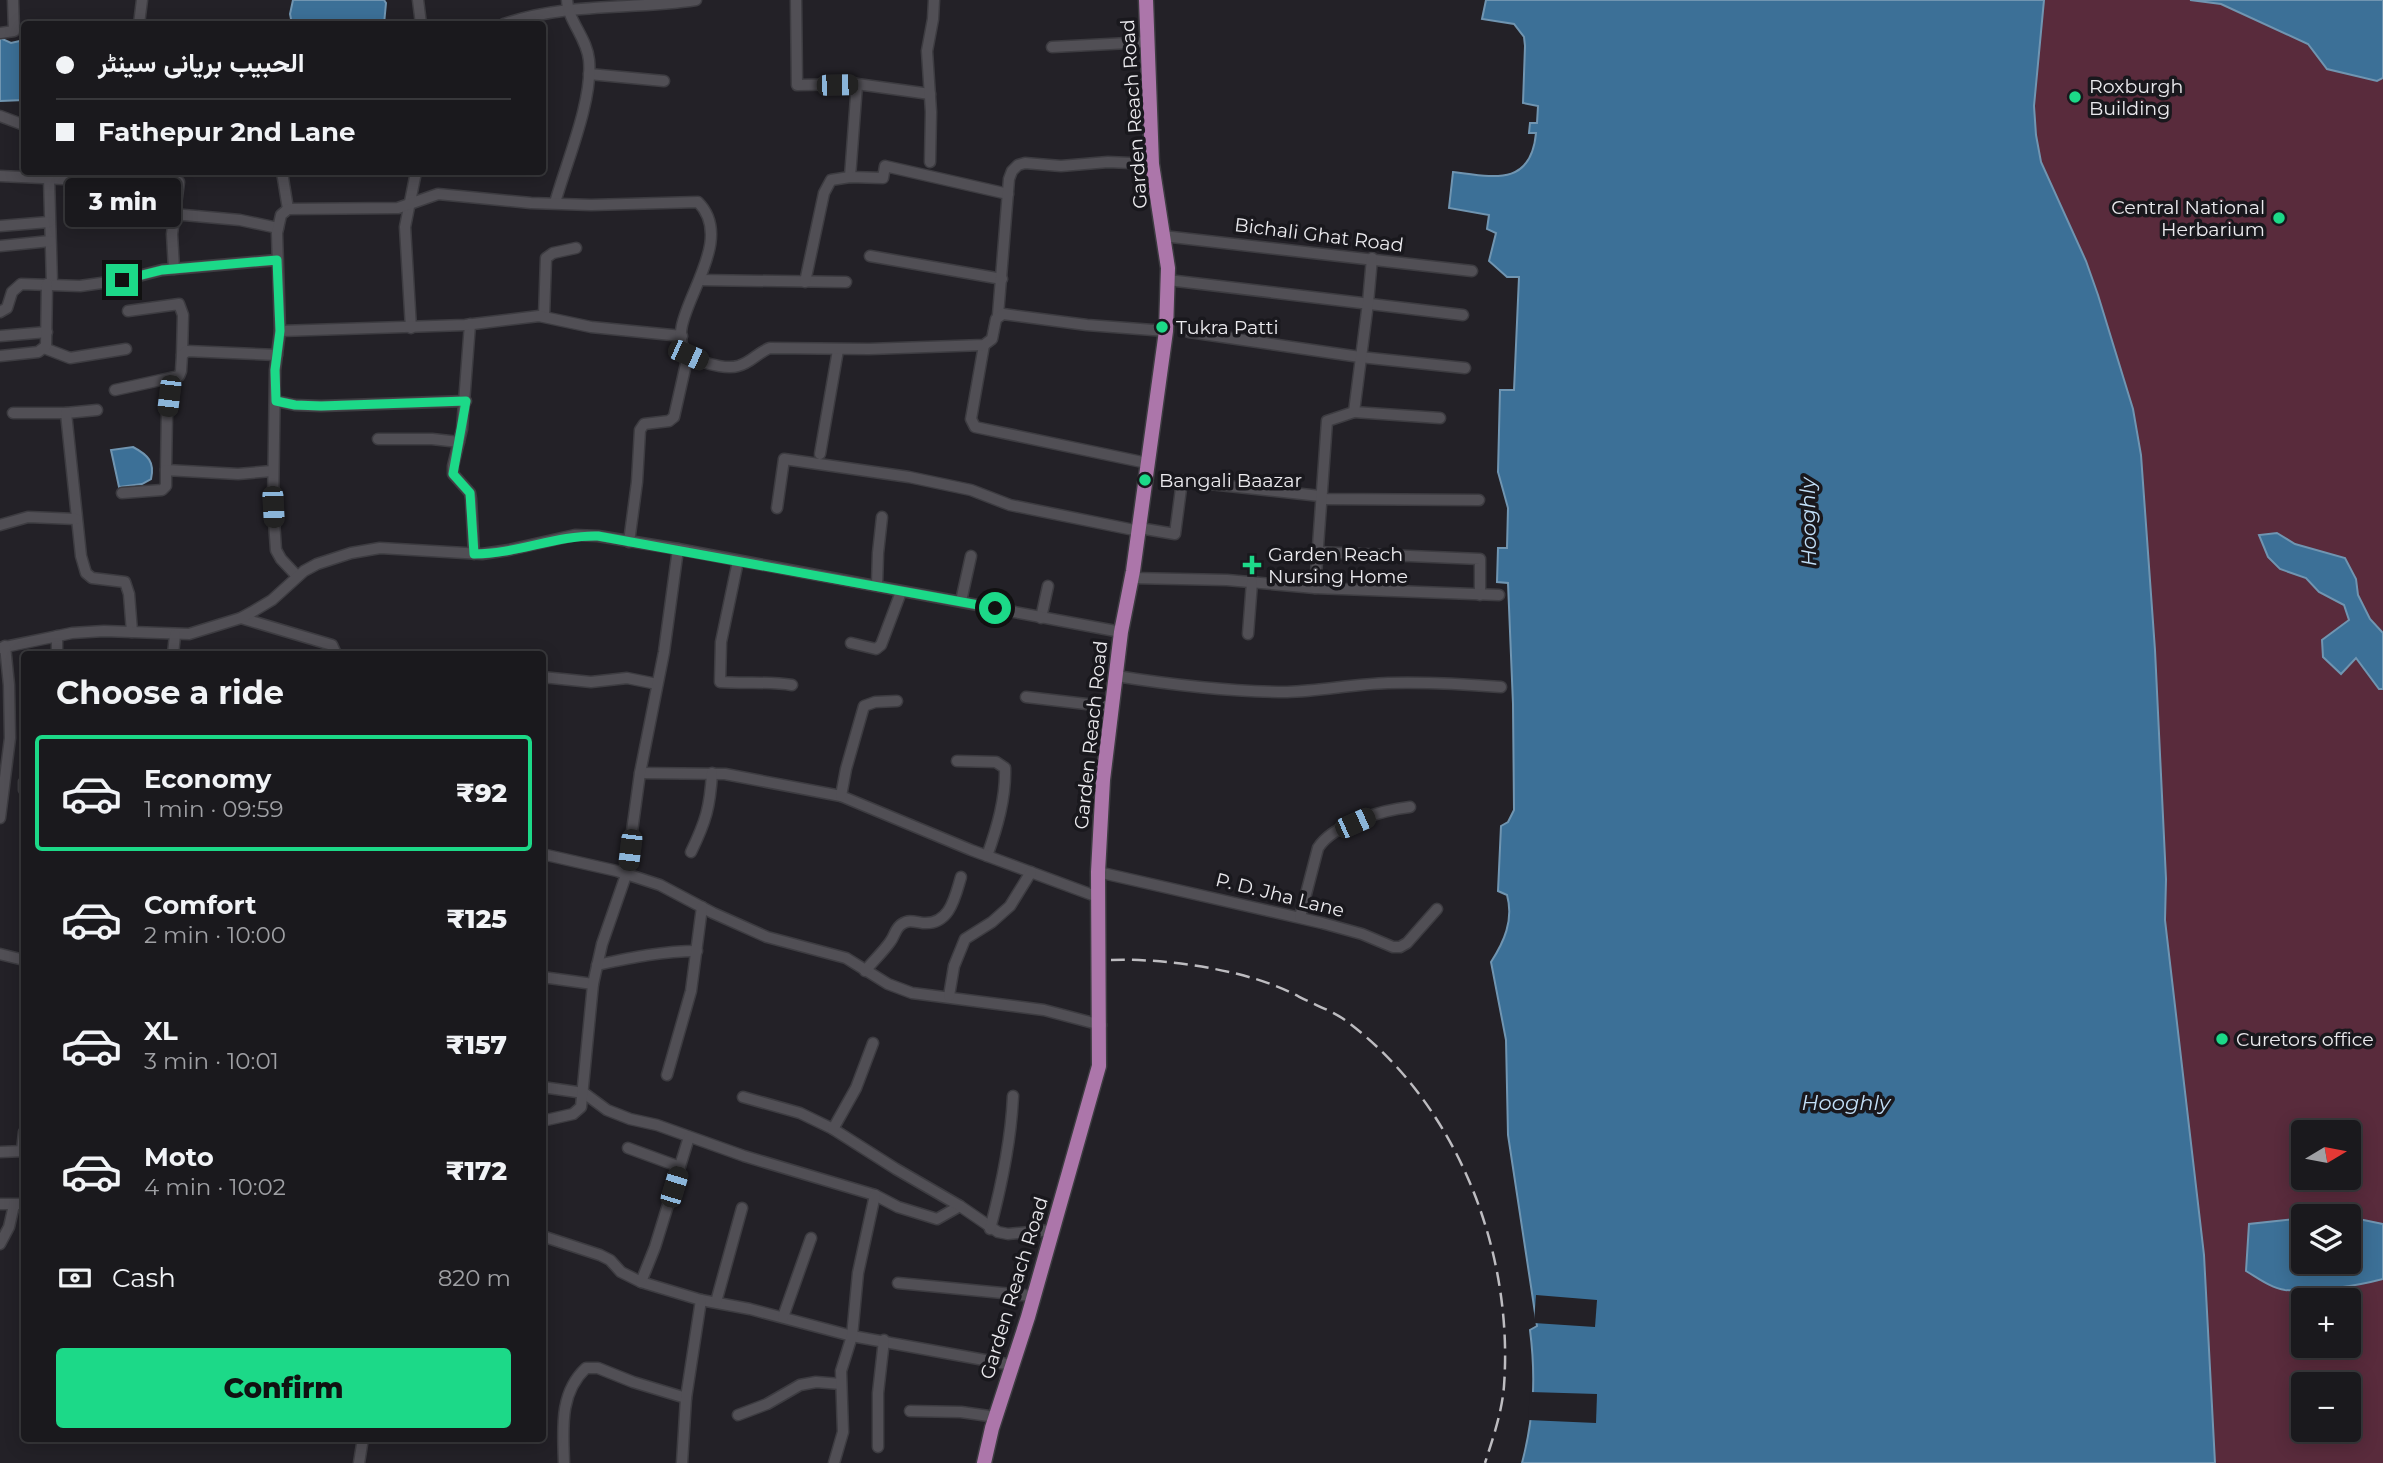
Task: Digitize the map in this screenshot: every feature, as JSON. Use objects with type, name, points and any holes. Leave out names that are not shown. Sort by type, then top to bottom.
[{"type":"main road","name":"Garden Reach Road","points":[[984,1463],[1099,1066],[1101,1026],[1098,872],[1103,780],[1121,632],[1132,578],[1166,331],[1168,280],[1153,164],[1146,0]]},
{"type":"street","points":[[0,33],[14,31],[13,0]]},
{"type":"street","points":[[139,21],[142,0]]},
{"type":"street","points":[[418,0],[421,21]]},
{"type":"street","points":[[514,21],[567,5],[696,0]]},
{"type":"street","points":[[796,0],[797,85],[857,85],[930,94]]},
{"type":"street","points":[[930,162],[928,51],[934,0]]},
{"type":"street","points":[[555,203],[578,127],[589,74],[589,59],[585,46],[567,5]]},
{"type":"street","points":[[1052,47],[1148,41]]},
{"type":"street","points":[[589,74],[664,81]]},
{"type":"street","points":[[850,177],[857,85]]},
{"type":"street","points":[[0,116],[21,124]]},
{"type":"street","points":[[297,576],[276,550],[272,471],[280,331],[278,228],[281,215],[288,209],[398,208],[438,194],[591,205],[698,202],[707,211],[712,236],[700,280],[688,304],[682,336],[683,347],[688,355],[705,362],[733,367],[749,362],[757,354],[770,348],[838,350],[984,345],[992,339],[998,315],[1012,171],[1025,163],[1061,166],[1108,162],[1153,164]]},
{"type":"street","points":[[805,282],[817,224],[831,180],[850,177],[883,178],[885,166],[1008,194]]},
{"type":"street","points":[[0,176],[63,179],[71,175]]},
{"type":"street","points":[[282,175],[288,209]]},
{"type":"street","points":[[411,328],[405,227],[415,175]]},
{"type":"street","points":[[44,348],[49,284],[48,178]]},
{"type":"street","points":[[174,270],[173,214],[180,182]]},
{"type":"street","points":[[173,214],[240,220],[278,228]]},
{"type":"street","points":[[0,226],[49,222]]},
{"type":"street","name":"Bichali Ghat Road","points":[[1163,236],[1472,271]]},
{"type":"street","points":[[0,246],[50,241]]},
{"type":"street","points":[[544,316],[546,257],[576,248]]},
{"type":"street","points":[[870,256],[1002,279]]},
{"type":"street","points":[[1354,412],[1372,258]]},
{"type":"street","points":[[0,312],[6,308],[15,287],[21,284],[80,286],[174,270],[277,260]]},
{"type":"street","points":[[700,280],[846,282]]},
{"type":"street","points":[[1168,280],[1463,316]]},
{"type":"street","points":[[115,390],[180,374],[183,309],[179,304],[128,311]]},
{"type":"street","points":[[998,315],[1166,331]]},
{"type":"street","points":[[280,331],[411,328],[544,316],[591,327],[682,336]]},
{"type":"street","points":[[470,324],[466,401],[453,474],[470,493],[474,554]]},
{"type":"street","points":[[0,337],[47,332]]},
{"type":"street","points":[[1189,332],[1360,357],[1465,368]]},
{"type":"street","points":[[984,345],[971,419],[975,427],[1147,463]]},
{"type":"street","points":[[0,356],[31,353],[44,348],[70,358],[126,349]]},
{"type":"street","points":[[820,454],[838,350]]},
{"type":"street","points":[[182,355],[187,351],[208,351],[277,355]]},
{"type":"street","points":[[629,542],[640,430],[644,424],[669,421],[674,417],[688,355]]},
{"type":"street","points":[[122,493],[162,490],[166,486],[167,413],[172,378]]},
{"type":"street","points":[[276,401],[321,406],[466,401]]},
{"type":"street","points":[[13,413],[97,410]]},
{"type":"street","points":[[1315,588],[1327,421],[1354,412],[1440,418]]},
{"type":"street","points":[[66,413],[76,519],[86,573],[92,578],[125,582],[132,632]]},
{"type":"street","points":[[378,439],[459,442]]},
{"type":"street","points":[[777,508],[784,459],[909,477],[971,490],[1010,505],[1175,534],[1182,481],[1320,496],[1326,499],[1479,500]]},
{"type":"street","points":[[166,470],[238,474],[272,471]]},
{"type":"street","points":[[0,525],[28,517],[76,519]]},
{"type":"street","points":[[877,585],[883,517]]},
{"type":"street","points":[[0,818],[10,738],[9,685],[3,647],[57,636],[104,631],[189,634],[241,618],[272,600],[297,576],[317,564],[351,553],[380,548],[474,554],[509,550],[575,535],[598,536],[877,585],[901,592],[1121,632]]},
{"type":"street","points":[[546,1120],[579,1111],[584,1094],[593,984],[626,876],[640,773],[664,652],[678,549]]},
{"type":"street","points":[[1316,552],[1480,559],[1480,595]]},
{"type":"street","points":[[961,601],[971,556]]},
{"type":"street","points":[[737,561],[721,642],[720,682],[742,684],[770,681],[792,685]]},
{"type":"street","points":[[1132,578],[1499,595]]},
{"type":"street","points":[[1248,634],[1252,582]]},
{"type":"street","points":[[1041,618],[1048,586]]},
{"type":"street","points":[[851,643],[876,649],[881,645],[901,592]]},
{"type":"street","points":[[241,618],[332,645],[335,651]]},
{"type":"street","points":[[173,651],[175,635]]},
{"type":"street","points":[[57,636],[57,651]]},
{"type":"street","points":[[1116,676],[1200,689],[1232,691],[1290,692],[1388,683],[1501,687]]},
{"type":"street","points":[[546,677],[591,682],[627,678],[657,684]]},
{"type":"street","points":[[1026,697],[1112,707]]},
{"type":"street","points":[[841,796],[864,706],[875,702],[897,701]]},
{"type":"street","points":[[957,761],[996,762],[1005,768],[996,829],[987,856]]},
{"type":"street","points":[[640,773],[712,773],[787,784],[841,796],[987,856],[1098,897]]},
{"type":"street","points":[[691,852],[710,807],[712,773]]},
{"type":"street","points":[[1300,917],[1322,841],[1334,832],[1375,814],[1410,807]]},
{"type":"street","points":[[546,855],[617,871],[660,885],[767,937],[846,958],[888,984],[912,993],[1044,1010],[1101,1026]]},
{"type":"street","points":[[949,996],[954,967],[965,939],[1010,906],[1031,872]]},
{"type":"street","name":"P. D. Jha Lane","points":[[1098,872],[1300,917],[1362,934],[1393,947],[1400,947],[1414,936],[1437,909]]},
{"type":"street","points":[[865,971],[902,924],[912,921],[931,923],[947,915],[961,877]]},
{"type":"street","points":[[667,1076],[691,991],[702,907]]},
{"type":"street","points":[[597,965],[644,955],[697,951]]},
{"type":"street","points":[[0,954],[21,959]]},
{"type":"street","points":[[546,978],[593,984]]},
{"type":"street","points":[[833,1129],[856,1088],[873,1043]]},
{"type":"street","points":[[546,1088],[584,1094],[607,1110],[744,1156],[875,1195],[898,1207],[937,1219],[960,1206]]},
{"type":"street","points":[[990,1229],[1005,1168],[1013,1096]]},
{"type":"street","points":[[743,1097],[800,1113],[833,1129],[960,1206],[990,1229],[1007,1234],[1052,1230]]},
{"type":"street","points":[[641,1282],[690,1137]]},
{"type":"street","points":[[628,1149],[680,1167]]},
{"type":"street","points":[[0,1152],[21,1151]]},
{"type":"street","points":[[834,1463],[843,1432],[841,1371],[852,1336],[858,1273],[875,1195]]},
{"type":"street","points":[[0,1204],[19,1205],[0,1244]]},
{"type":"street","points":[[716,1302],[742,1208]]},
{"type":"street","points":[[546,1237],[600,1255],[610,1260],[621,1272],[641,1282],[701,1300],[783,1317],[852,1336],[1012,1365]]},
{"type":"street","points":[[783,1317],[811,1238]]},
{"type":"street","points":[[898,1283],[1033,1296]]},
{"type":"street","points":[[681,1463],[686,1398],[701,1300]]},
{"type":"street","points":[[878,1447],[878,1393],[884,1340]]},
{"type":"street","points":[[564,1463],[563,1426],[567,1393],[586,1368],[598,1368],[686,1398]]},
{"type":"street","points":[[738,1415],[766,1404],[800,1385],[816,1382],[841,1384]]},
{"type":"street","points":[[909,1411],[961,1412],[996,1417]]},
{"type":"street","points":[[359,1463],[362,1442]]},
{"type":"shaded area","points":[[2044,0],[2383,0],[2383,1463],[2215,1463],[2204,1255],[2165,920],[2166,879],[2155,650],[2141,455],[2133,409],[2098,295],[2086,261],[2041,162],[2034,106]]},
{"type":"water","points":[[293,0],[384,0],[386,3],[384,21],[291,21]]},
{"type":"water","name":"Hooghly","points":[[1486,0],[2044,0],[2034,106],[2041,162],[2086,261],[2098,295],[2133,409],[2141,455],[2155,650],[2166,879],[2165,920],[2204,1255],[2215,1463],[1522,1463],[1533,1397],[1530,1330],[1537,1326],[1508,1135],[1506,1040],[1491,962],[1504,939],[1508,922],[1507,895],[1498,891],[1501,826],[1508,822],[1514,810],[1508,583],[1497,582],[1498,548],[1507,548],[1508,508],[1498,472],[1500,390],[1514,390],[1519,277],[1507,277],[1489,261],[1496,233],[1487,229],[1489,215],[1449,208],[1453,172],[1482,176],[1508,175],[1527,163],[1536,133],[1529,133],[1530,123],[1537,123],[1538,106],[1523,103],[1524,37],[1514,24],[1482,19]]},
{"type":"water","points":[[2190,0],[2383,0],[2383,78],[2377,81],[2327,69],[2308,44],[2221,4]]},
{"type":"water","points":[[0,38],[11,43],[21,41],[21,100],[0,101]]},
{"type":"water","points":[[133,447],[149,460],[152,468],[151,479],[142,484],[119,487],[111,450]]},
{"type":"water","points":[[2277,533],[2295,544],[2345,558],[2356,579],[2358,595],[2370,619],[2383,633],[2383,689],[2379,689],[2356,658],[2341,674],[2323,657],[2322,640],[2349,620],[2344,605],[2319,592],[2306,578],[2280,569],[2268,557],[2259,535]]},
{"type":"water","points":[[2291,1219],[2291,1274],[2361,1274],[2361,1219],[2383,1224],[2383,1279],[2334,1288],[2291,1288],[2291,1291],[2275,1287],[2246,1271],[2249,1224]]},
{"type":"pier","points":[[1536,1295],[1597,1300],[1595,1327],[1534,1323]]},
{"type":"pier","points":[[1530,1392],[1597,1394],[1596,1423],[1528,1420]]},
{"type":"railway","points":[[1111,960],[1194,965],[1256,979],[1283,989],[1345,1020],[1384,1054],[1418,1093],[1447,1136],[1470,1183],[1487,1232],[1499,1283],[1505,1335],[1504,1386],[1485,1463]]},
{"type":"place","name":"Roxburgh Building","points":[[2075,97]]},
{"type":"place","name":"Central National Herbarium","points":[[2279,218]]},
{"type":"place","name":"Tukra Patti","points":[[1162,327]]},
{"type":"place","name":"Bangali Baazar","points":[[1145,480]]},
{"type":"place","name":"Garden Reach Nursing Home","points":[[1252,565]]},
{"type":"place","name":"Curetors office","points":[[2222,1039]]},
{"type":"route","points":[[122,280],[162,270],[277,260],[280,331],[275,370],[276,401],[321,406],[466,401],[453,474],[470,493],[474,554],[509,550],[575,535],[598,536],[995,608]]}]
